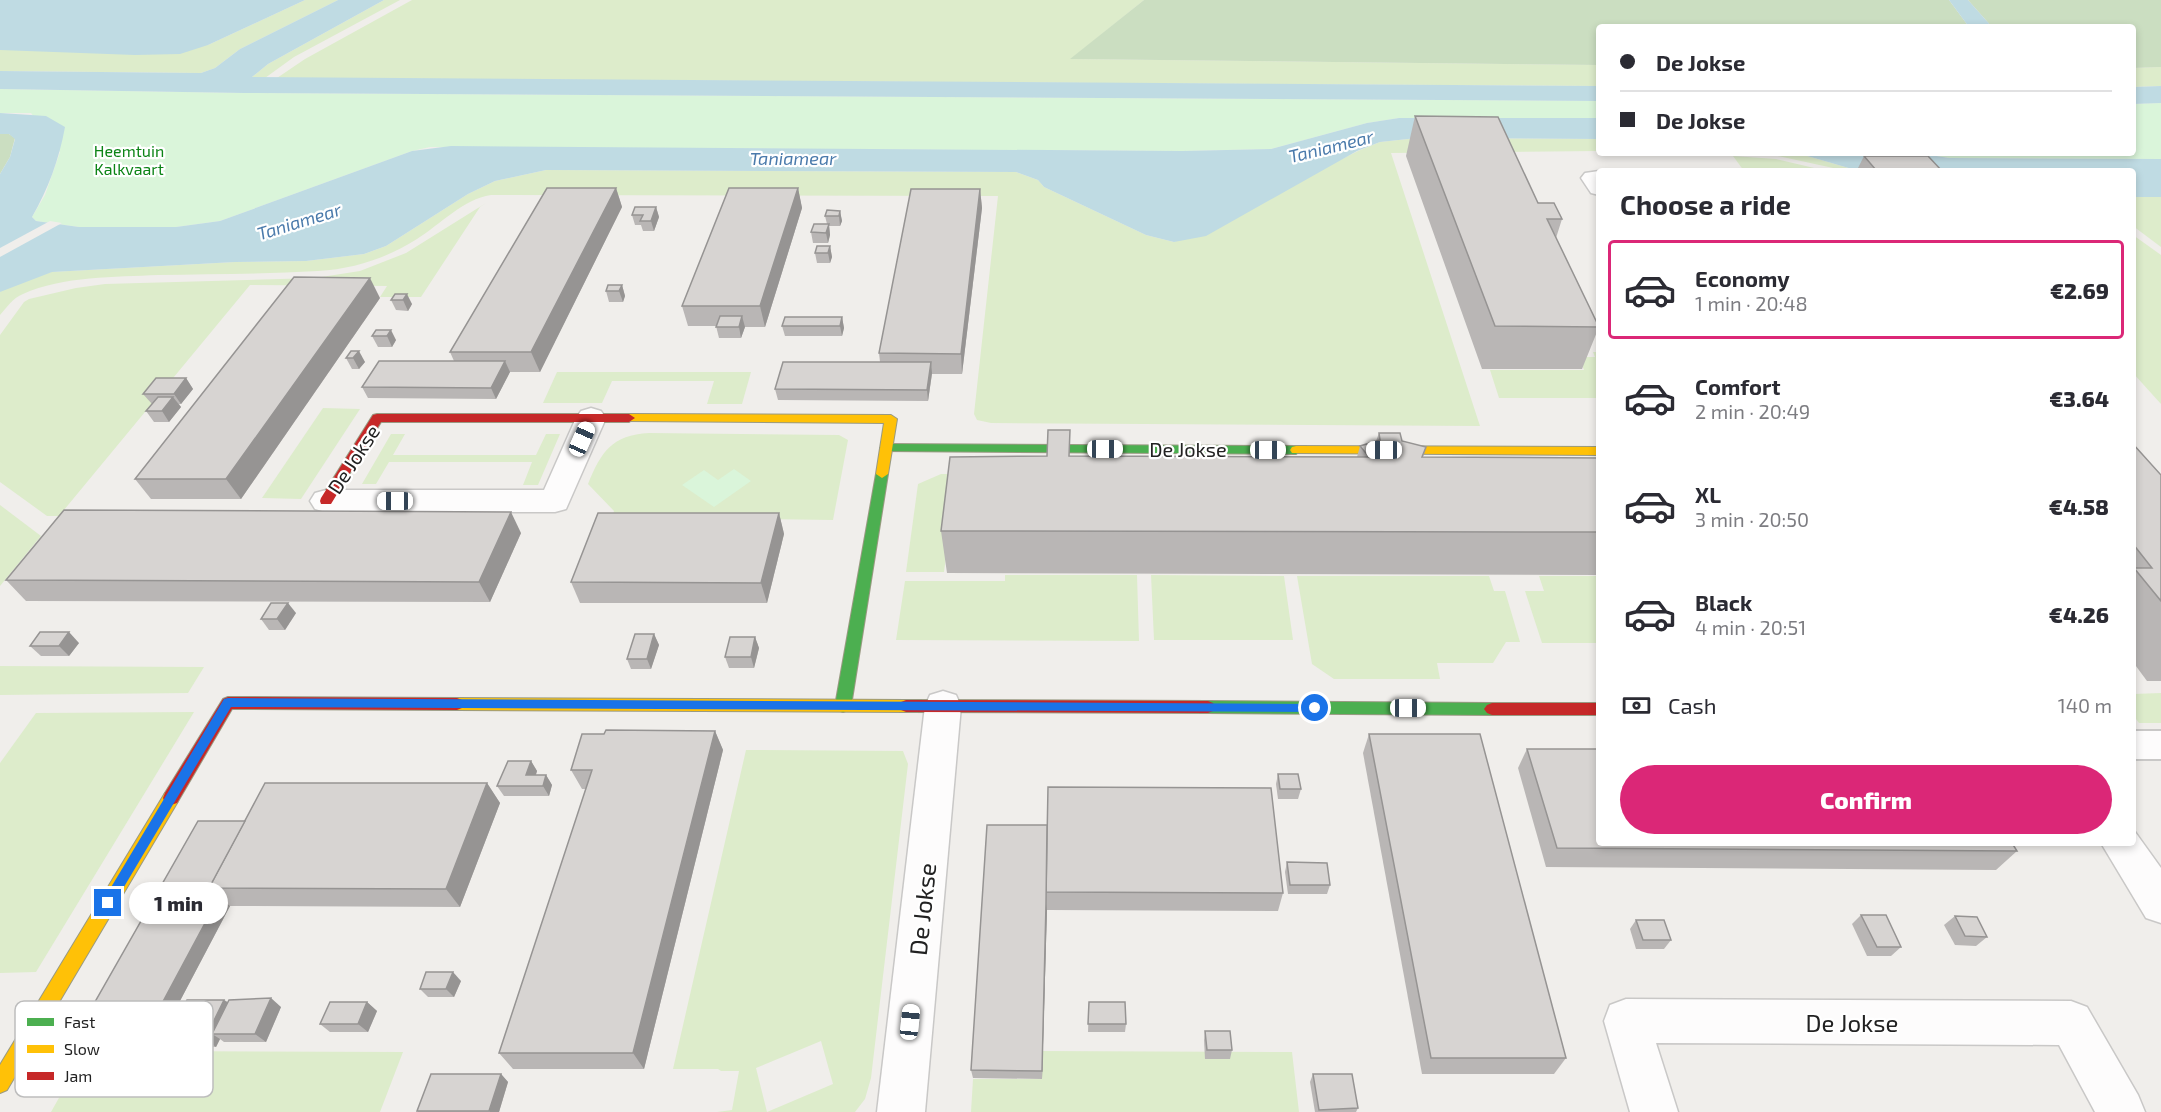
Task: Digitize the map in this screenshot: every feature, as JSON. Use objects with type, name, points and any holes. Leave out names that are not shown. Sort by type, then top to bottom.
[{"type":"street","name":"De Jokse","points":[[326,501],[377,418],[891,419],[843,706]]},
{"type":"street","name":"De Jokse","points":[[326,501],[555,501],[591,418]]},
{"type":"street","name":"De Jokse","points":[[886,448],[1596,451]]},
{"type":"street","points":[[49,1001],[228,703],[1596,709]]},
{"type":"street","name":"De Jokse","points":[[901,1112],[943,706]]},
{"type":"street","points":[[2123,846],[2161,904]]},
{"type":"street","name":"De Jokse","points":[[1654,1112],[1626,1022],[2071,1023],[2121,1112]]},
{"type":"street","points":[[0,1083],[15,1058]]},
{"type":"lane","points":[[2136,745],[2161,745]]},
{"type":"green space","points":[[305,0],[338,0],[240,49],[215,68],[201,73],[0,71],[0,50],[208,45]]},
{"type":"green space","points":[[384,0],[400,0],[294,57],[265,78],[252,77],[268,64]]},
{"type":"green space","points":[[412,0],[1144,0],[1071,59],[1596,65],[1596,86],[277,78],[305,59]]},
{"type":"green space","points":[[1144,0],[1949,0],[1967,24],[1596,24],[1596,65],[1070,59]]},
{"type":"green space","points":[[1968,0],[2161,0],[2161,67],[2136,68],[2136,24],[1989,24]]},
{"type":"green space","points":[[2161,67],[2161,86],[2136,87],[2136,68]]},
{"type":"green space","name":"Heemtuin Kalkvaart","points":[[0,89],[244,93],[1596,101],[1596,118],[1399,118],[1367,123],[1271,149],[1182,151],[430,147],[412,151],[220,221],[176,227],[79,227],[36,221],[32,217],[45,195],[60,152],[31,113],[0,113]]},
{"type":"green space","points":[[2161,103],[2161,159],[1949,158],[1937,156],[2136,156],[2136,104]]},
{"type":"green space","points":[[0,134],[9,134],[15,138],[10,157],[0,174]]},
{"type":"green space","points":[[1417,138],[1596,139],[1596,151],[1391,153],[1480,426],[991,423],[977,420],[974,414],[998,196],[491,195],[471,201],[406,246],[357,265],[318,271],[90,278],[55,284],[23,294],[13,300],[0,315],[2,289],[51,272],[235,262],[306,261],[364,254],[386,246],[468,194],[495,181],[546,170],[1016,172],[1038,180],[1044,187],[1146,235],[1174,242],[1380,142]]},
{"type":"green space","points":[[1733,156],[1776,159],[1814,168],[1742,168]]},
{"type":"green space","points":[[1778,156],[1807,156],[1849,168],[1833,168]]},
{"type":"green space","points":[[2136,197],[2161,197],[2161,247],[2136,228]]},
{"type":"green space","points":[[486,203],[480,207],[421,297],[380,297],[387,286],[250,285],[59,516],[47,516],[0,482],[0,335],[24,302],[29,299],[105,284],[315,278],[360,271],[406,253]]},
{"type":"green space","points":[[2136,237],[2161,255],[2161,404],[2136,376]]},
{"type":"green space","points":[[1593,352],[1596,352],[1596,398],[1499,398],[1490,370],[1584,370],[1579,357],[1595,357]]},
{"type":"green space","points":[[557,372],[751,372],[742,404],[707,404],[714,381],[612,381],[602,403],[543,403]]},
{"type":"green space","points":[[323,408],[360,409],[301,499],[262,498]]},
{"type":"green space","points":[[649,433],[839,435],[848,440],[833,520],[612,517],[614,511],[588,484],[603,454],[610,447],[626,437]]},
{"type":"green space","points":[[391,434],[405,434],[393,455],[536,455],[546,434],[560,434],[538,485],[523,485],[532,462],[389,462],[376,484],[362,484]]},
{"type":"green space","points":[[734,469],[751,481],[714,507],[682,485],[704,470],[718,480]]},
{"type":"green space","points":[[941,474],[957,474],[944,572],[906,572],[918,484]]},
{"type":"green space","points":[[0,505],[41,536],[0,586]]},
{"type":"green space","points":[[1005,575],[1137,575],[1139,641],[896,640],[905,581],[1005,581]]},
{"type":"green space","points":[[1151,575],[1284,576],[1293,640],[1154,640]]},
{"type":"green space","points":[[1297,576],[1489,576],[1494,591],[1505,591],[1520,642],[1506,642],[1493,663],[1437,663],[1440,679],[1334,679],[1312,664]]},
{"type":"green space","points":[[1539,576],[1596,576],[1596,643],[1542,643],[1525,591],[1544,591]]},
{"type":"green space","points":[[0,666],[204,667],[188,693],[0,695]]},
{"type":"green space","points":[[2161,693],[2161,723],[2139,723],[2136,719],[2136,694]]},
{"type":"green space","points":[[194,712],[36,972],[0,973],[0,763],[36,713]]},
{"type":"green space","points":[[746,750],[903,751],[908,764],[871,1078],[865,1099],[855,1112],[767,1112],[717,1112],[732,1110],[739,1071],[673,1069]],"holes":[[[821,1041],[833,1084],[767,1112],[756,1068]]]},
{"type":"green space","points":[[213,1051],[403,1052],[380,1112],[51,1112],[59,1097],[213,1097]]},
{"type":"green space","points":[[1041,1051],[1292,1052],[1299,1112],[971,1112],[973,1079],[1040,1079]]},
{"type":"water","points":[[0,0],[305,0],[208,45],[180,54],[135,55],[0,50]]},
{"type":"water","points":[[338,0],[384,0],[268,64],[252,77],[1596,86],[1596,101],[244,93],[0,89],[0,71],[201,73],[215,68],[240,49]]},
{"type":"water","points":[[1949,0],[1968,0],[1989,24],[1967,24]]},
{"type":"water","points":[[2161,86],[2161,103],[2136,104],[2136,87]]},
{"type":"water","name":"Taniamear","points":[[0,113],[46,116],[65,127],[52,174],[32,217],[36,221],[79,227],[176,227],[220,221],[412,151],[451,146],[1182,151],[1271,149],[1367,123],[1399,118],[1596,118],[1596,139],[1417,138],[1380,142],[1357,151],[1206,236],[1174,242],[1146,235],[1044,187],[1038,180],[1016,172],[546,170],[495,181],[468,194],[386,246],[364,254],[306,261],[235,262],[52,272],[0,292],[0,174],[10,157],[15,139],[9,134],[0,134]]},
{"type":"water","points":[[1807,156],[2161,159],[2161,197],[2136,197],[2136,168],[1849,168]]},
{"type":"pier","points":[[50,221],[62,223],[0,257],[0,248]]},
{"type":"building","points":[[1415,116],[1498,117],[1538,203],[1554,203],[1562,219],[1547,219],[1596,321],[1596,327],[1495,326]]},
{"type":"building","points":[[1864,156],[1928,156],[1939,168],[1874,168]]},
{"type":"building","points":[[547,188],[616,188],[531,352],[450,352]]},
{"type":"building","points":[[729,188],[798,188],[760,306],[682,306]]},
{"type":"building","points":[[911,189],[980,189],[961,354],[879,353]]},
{"type":"building","points":[[635,207],[656,207],[651,221],[640,221],[643,215],[632,215]]},
{"type":"building","points":[[827,210],[840,211],[839,216],[825,216]]},
{"type":"building","points":[[814,224],[829,224],[826,233],[811,232]]},
{"type":"building","points":[[817,246],[830,246],[828,253],[815,253]]},
{"type":"building","points":[[294,277],[370,278],[226,479],[135,479]]},
{"type":"building","points":[[608,285],[622,285],[619,291],[606,291]]},
{"type":"building","points":[[395,294],[407,294],[403,300],[391,300]]},
{"type":"building","points":[[720,316],[742,316],[739,327],[716,327]]},
{"type":"building","points":[[785,317],[842,317],[840,326],[782,326]]},
{"type":"building","points":[[376,330],[391,330],[387,336],[372,336]]},
{"type":"building","points":[[351,351],[359,351],[353,358],[346,358]]},
{"type":"building","points":[[379,361],[505,361],[491,388],[362,387]]},
{"type":"building","points":[[783,362],[931,362],[927,390],[775,389]]},
{"type":"building","points":[[156,378],[186,378],[174,394],[143,394]]},
{"type":"building","points":[[158,397],[173,397],[162,411],[146,411]]},
{"type":"building","points":[[1048,430],[1070,430],[1069,456],[1369,457],[1360,446],[1380,440],[1379,433],[1400,433],[1402,441],[1426,447],[1422,457],[1596,458],[1596,532],[941,531],[950,457],[1047,456]]},
{"type":"building","points":[[2136,447],[2161,475],[2161,601],[2136,570],[2136,568],[2152,568],[2136,548]]},
{"type":"building","points":[[64,510],[511,512],[479,582],[6,580]]},
{"type":"building","points":[[598,513],[779,513],[761,583],[571,582]]},
{"type":"building","points":[[271,603],[288,603],[277,619],[261,619]]},
{"type":"building","points":[[40,632],[69,632],[59,646],[30,646]]},
{"type":"building","points":[[635,634],[654,634],[647,659],[627,659]]},
{"type":"building","points":[[730,637],[755,637],[751,657],[725,657]]},
{"type":"building","points":[[606,730],[715,731],[633,1053],[499,1053],[592,770],[571,770],[582,734],[604,734]]},
{"type":"building","points":[[1369,734],[1480,734],[1566,1058],[1431,1058]]},
{"type":"building","points":[[1527,749],[1596,749],[1596,846],[2014,846],[2017,851],[1557,848]]},
{"type":"building","points":[[508,761],[531,761],[526,775],[546,775],[543,786],[497,786]]},
{"type":"building","points":[[1278,774],[1298,774],[1301,789],[1280,789]]},
{"type":"building","points":[[265,783],[487,783],[446,889],[209,888]]},
{"type":"building","points":[[1048,787],[1271,788],[1283,893],[1046,892]]},
{"type":"building","points":[[198,821],[245,821],[209,888],[219,897],[163,1001],[95,1001]]},
{"type":"building","points":[[987,825],[1047,825],[1042,1071],[971,1070]]},
{"type":"building","points":[[1287,862],[1327,863],[1330,885],[1290,885]]},
{"type":"building","points":[[1861,915],[1886,915],[1901,947],[1877,947]]},
{"type":"building","points":[[1955,916],[1977,917],[1987,937],[1965,936]]},
{"type":"building","points":[[1636,920],[1664,920],[1671,940],[1643,940]]},
{"type":"building","points":[[426,972],[453,972],[446,989],[420,989]]},
{"type":"building","points":[[271,998],[255,1034],[213,1034],[229,1000]]},
{"type":"building","points":[[224,1000],[213,1023],[213,1001],[187,1001]]},
{"type":"building","points":[[330,1002],[367,1002],[358,1024],[320,1024]]},
{"type":"building","points":[[1089,1002],[1125,1002],[1126,1024],[1088,1024]]},
{"type":"building","points":[[1205,1031],[1230,1031],[1232,1050],[1207,1050]]},
{"type":"building","points":[[431,1074],[501,1074],[489,1111],[417,1111]]},
{"type":"building","points":[[1313,1074],[1352,1074],[1358,1108],[1319,1110]]},
{"type":"traffic: fast","points":[[886,448],[1296,450]]},
{"type":"traffic: fast","points":[[843,706],[882,474]]},
{"type":"traffic: fast","points":[[1208,707],[1492,709]]},
{"type":"traffic: slow","points":[[629,418],[891,419],[882,474]]},
{"type":"traffic: slow","points":[[1296,450],[1596,451]]},
{"type":"traffic: slow","points":[[457,704],[906,706]]},
{"type":"traffic: slow","points":[[49,1001],[171,798]]},
{"type":"traffic: slow","points":[[0,1083],[15,1058]]},
{"type":"traffic: jam","points":[[326,501],[377,418],[629,418]]},
{"type":"traffic: jam","points":[[171,798],[228,703],[457,704]]},
{"type":"traffic: jam","points":[[906,706],[1208,707]]},
{"type":"traffic: jam","points":[[1492,709],[1596,709]]},
{"type":"route","points":[[108,903],[228,703],[1315,708]]}]
